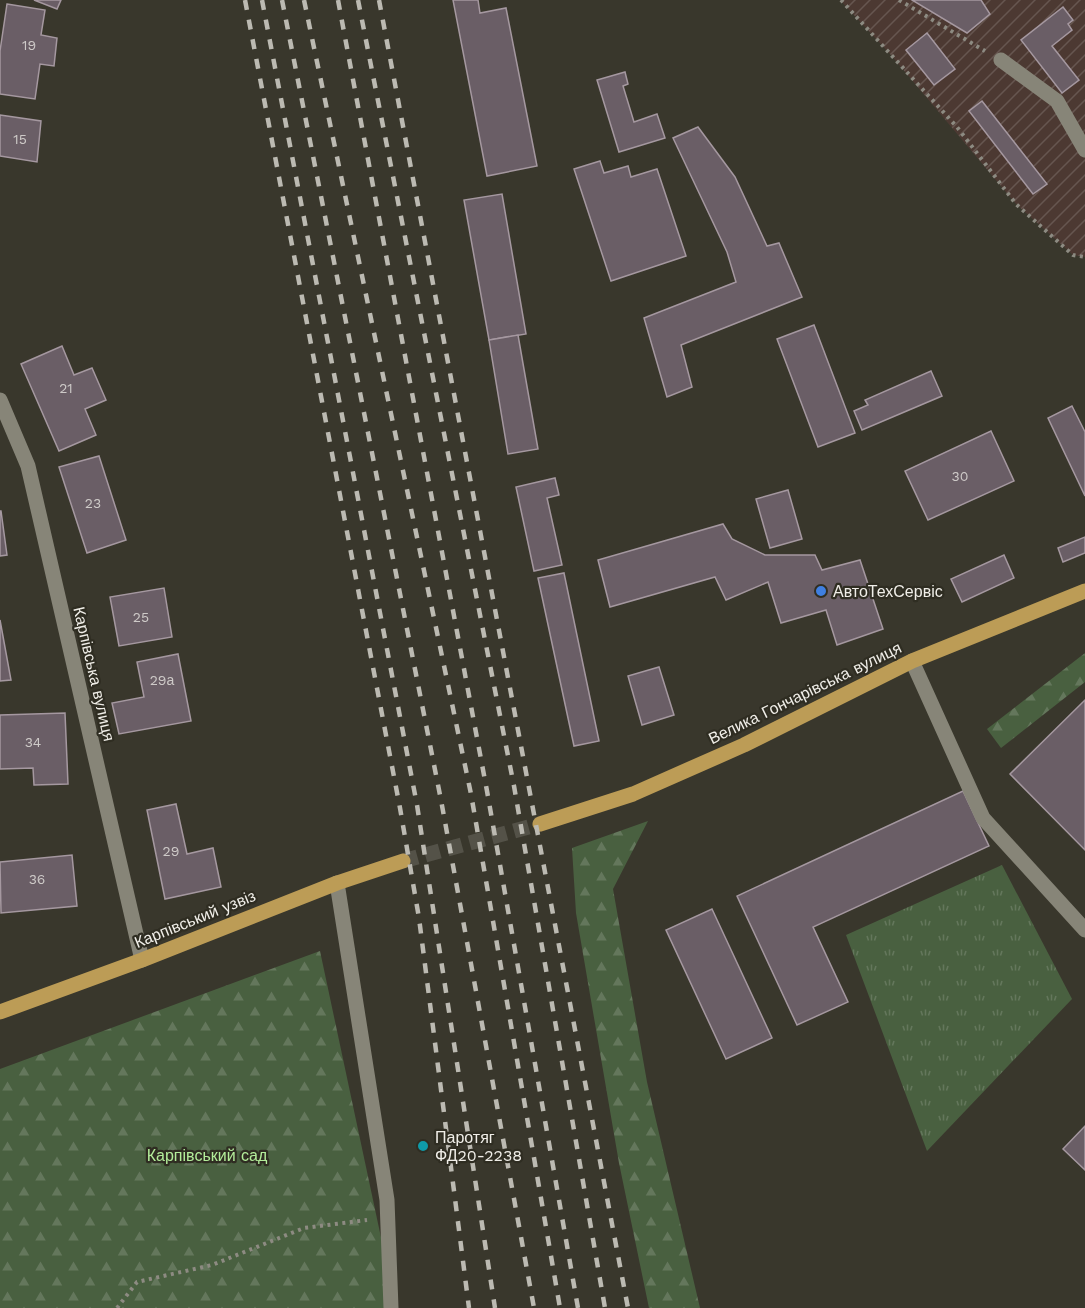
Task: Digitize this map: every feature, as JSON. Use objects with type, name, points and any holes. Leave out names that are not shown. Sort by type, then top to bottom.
[{"type":"main road","name":"Велика Гончарівська вулиця","points":[[540,824],[633,794],[724,754],[912,661],[1085,591]]},
{"type":"main road","name":"Карпівський узвіз","points":[[0,1012],[142,960],[337,883],[403,861]]},
{"type":"street","points":[[1001,60],[1057,101],[1085,150]]},
{"type":"street","name":"Карпівська вулиця","points":[[0,400],[28,466],[142,960]]},
{"type":"street","points":[[912,661],[983,818],[1085,930]]},
{"type":"street","points":[[337,883],[387,1218],[391,1308]]},
{"type":"path","points":[[841,0],[957,127],[1016,204],[1073,255],[1085,257]]},
{"type":"path","points":[[899,0],[1001,60]]},
{"type":"path","points":[[117,1308],[137,1282],[212,1265],[304,1228],[387,1218]]},
{"type":"shaded area","points":[[840,0],[1085,0],[1085,257],[1073,255],[1016,204],[890,54]]},
{"type":"green space","points":[[1085,653],[1085,682],[1001,748],[987,729]]},
{"type":"green space","points":[[648,821],[613,889],[647,1082],[700,1308],[649,1308],[619,1163],[576,913],[572,848]]},
{"type":"green space","points":[[1002,865],[1072,999],[927,1151],[846,935]]},
{"type":"green space","name":"Карпівський сад","points":[[320,951],[396,1308],[0,1308],[0,1069]]},
{"type":"building","points":[[34,0],[61,0],[57,9]]},
{"type":"building","points":[[453,0],[478,0],[480,13],[506,8],[537,166],[487,176]]},
{"type":"building","points":[[912,0],[981,0],[990,14],[967,33]]},
{"type":"building","points":[[7,4],[45,10],[41,35],[57,38],[54,66],[40,64],[35,99],[0,94],[0,51]]},
{"type":"building","points":[[1063,7],[1073,20],[1068,24],[1072,30],[1052,46],[1079,80],[1062,93],[1021,40]]},
{"type":"building","points":[[927,33],[955,69],[934,85],[906,50]]},
{"type":"building","points":[[625,72],[628,84],[623,86],[634,122],[657,114],[665,138],[619,152],[597,80]]},
{"type":"building","points":[[982,101],[1047,184],[1033,194],[969,111]]},
{"type":"building","points":[[0,115],[41,121],[37,162],[0,156]]},
{"type":"building","points":[[698,127],[735,177],[767,246],[779,243],[802,297],[681,345],[692,387],[667,397],[644,318],[736,282],[727,252],[673,138]]},
{"type":"building","points":[[600,161],[604,173],[628,166],[631,177],[657,169],[686,256],[611,281],[574,169]]},
{"type":"building","points":[[502,194],[526,334],[489,340],[464,200]]},
{"type":"building","points":[[814,325],[855,433],[818,447],[777,339]]},
{"type":"building","points":[[518,335],[538,449],[508,454],[489,340]]},
{"type":"building","points":[[62,346],[74,375],[92,368],[106,400],[85,409],[96,435],[59,451],[21,364]]},
{"type":"building","points":[[931,371],[942,396],[862,430],[854,411],[868,405],[865,400]]},
{"type":"building","points":[[1072,406],[1085,432],[1085,496],[1048,418]]},
{"type":"building","points":[[991,431],[1014,481],[928,520],[905,471]]},
{"type":"building","points":[[99,456],[126,540],[87,553],[59,467]]},
{"type":"building","points":[[555,478],[559,495],[547,498],[562,565],[534,571],[516,487]]},
{"type":"building","points":[[788,490],[802,539],[770,548],[756,499]]},
{"type":"building","points":[[0,511],[7,555],[0,556]]},
{"type":"building","name":"АвтоТехСервіс","points":[[723,524],[732,539],[765,555],[815,555],[822,570],[860,560],[883,629],[837,645],[826,610],[781,623],[768,582],[726,600],[715,577],[610,607],[598,560]]},
{"type":"building","points":[[1085,537],[1085,553],[1063,562],[1058,548]]},
{"type":"building","points":[[1004,555],[1014,578],[962,602],[951,579]]},
{"type":"building","points":[[564,573],[599,741],[574,746],[538,578]]},
{"type":"building","points":[[164,588],[172,637],[119,646],[110,597]]},
{"type":"building","points":[[0,620],[11,680],[0,681]]},
{"type":"building","points":[[178,654],[191,721],[119,734],[112,703],[144,697],[137,662]]},
{"type":"building","points":[[659,667],[674,715],[642,725],[628,676]]},
{"type":"building","points":[[1085,700],[1085,850],[1010,774]]},
{"type":"building","points":[[65,713],[68,784],[34,785],[33,768],[0,769],[0,715]]},
{"type":"building","points":[[963,791],[989,846],[813,927],[848,1002],[797,1025],[737,896]]},
{"type":"building","points":[[176,804],[187,854],[213,848],[221,887],[165,899],[147,810]]},
{"type":"building","points":[[72,855],[77,906],[1,913],[0,862]]},
{"type":"building","points":[[712,909],[772,1038],[726,1059],[666,930]]},
{"type":"building","points":[[1085,1126],[1085,1170],[1063,1149]]},
{"type":"tunnel","points":[[403,861],[540,824]]},
{"type":"railway","points":[[245,0],[400,808],[419,918],[469,1308]]},
{"type":"railway","points":[[262,0],[417,805],[495,1308]]},
{"type":"railway","points":[[282,0],[441,800],[534,1308]]},
{"type":"railway","points":[[304,0],[471,794],[560,1308]]},
{"type":"railway","points":[[338,0],[487,791],[578,1308]]},
{"type":"railway","points":[[358,0],[514,786],[605,1308]]},
{"type":"railway","points":[[379,0],[628,1308]]},
{"type":"place","name":"АвтоТехСервіс","points":[[821,591]]},
{"type":"place","name":"Паротяг ФД20-2238","points":[[423,1146]]}]
